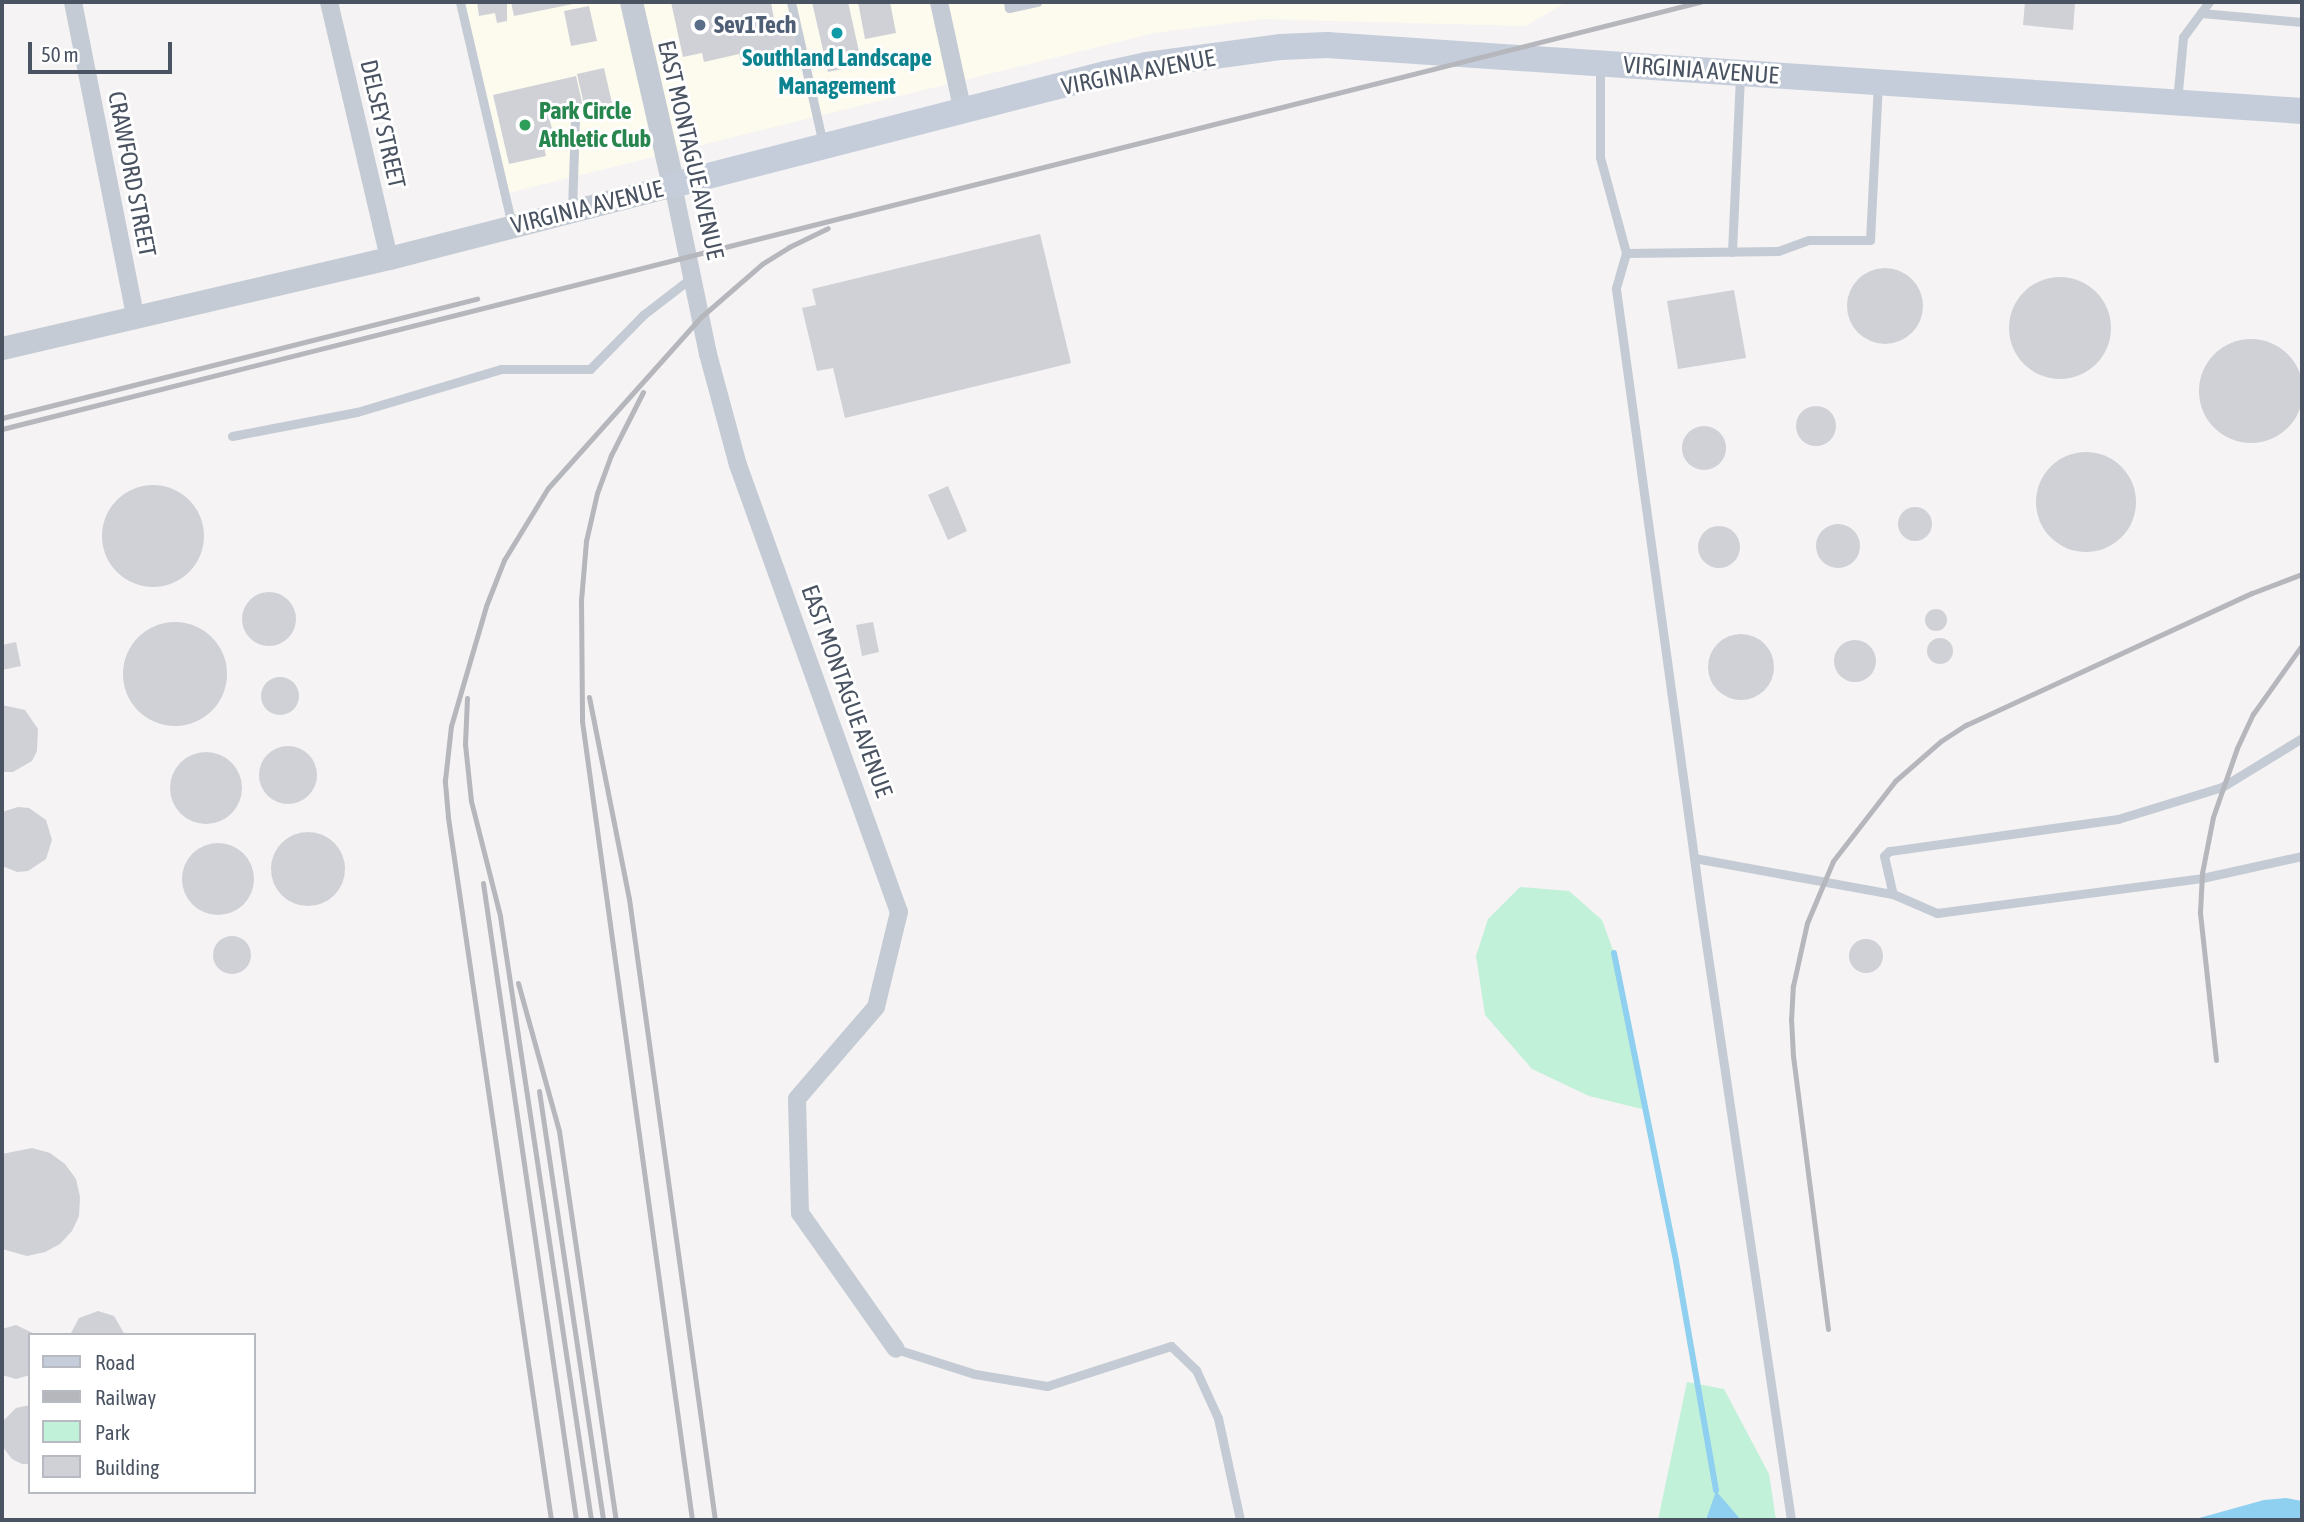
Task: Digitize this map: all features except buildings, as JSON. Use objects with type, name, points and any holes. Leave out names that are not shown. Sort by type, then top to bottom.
[{"type":"main road","name":"VIRGINIA AVENUE","points":[[673,185],[1147,65],[1280,47],[1327,45],[2302,111]]},
{"type":"street","name":"CRAWFORD STREET","points":[[73,2],[135,314]]},
{"type":"street","name":"DELSEY STREET","points":[[329,2],[388,258]]},
{"type":"street","name":"EAST MONTAGUE AVENUE","points":[[631,2],[708,354],[738,465],[899,912],[876,1007],[797,1098],[800,1213],[896,1349]]},
{"type":"street","points":[[939,2],[963,112]]},
{"type":"street","name":"VIRGINIA AVENUE","points":[[2,348],[135,314],[388,258],[673,185]]},
{"type":"lane","points":[[460,2],[512,227]]},
{"type":"lane","points":[[791,2],[823,146]]},
{"type":"lane","points":[[1008,2],[1009,8],[1037,2]]},
{"type":"lane","points":[[2177,103],[2183,37],[2209,2]]},
{"type":"lane","points":[[2201,13],[2302,22]]},
{"type":"lane","points":[[1600,63],[1600,157],[1626,253],[1616,289],[1694,858],[1791,1520]]},
{"type":"lane","points":[[1732,252],[1741,73]]},
{"type":"lane","points":[[1626,253],[1779,251],[1809,240],[1870,240],[1878,82]]},
{"type":"lane","points":[[572,212],[575,119]]},
{"type":"lane","points":[[232,436],[357,412],[501,369],[590,369],[643,315],[693,277]]},
{"type":"lane","points":[[1894,894],[1884,856],[1889,851],[2119,819],[2222,788],[2302,738]]},
{"type":"lane","points":[[1694,858],[1894,894],[1937,913],[2202,878],[2302,856]]},
{"type":"lane","points":[[896,1349],[975,1374],[1047,1387],[1171,1346],[1196,1370],[1218,1418],[1240,1520]]},
{"type":"shaded area","points":[[460,2],[1567,2],[1525,26],[1263,19],[1154,33],[504,194]]},
{"type":"green space","points":[[1520,887],[1569,891],[1602,920],[1614,953],[1646,1110],[1589,1096],[1532,1069],[1485,1015],[1476,956],[1488,919]]},
{"type":"green space","points":[[1687,1382],[1724,1389],[1769,1474],[1776,1520],[1658,1520]]},
{"type":"water","points":[[1716,1491],[1741,1520],[1706,1520]]},
{"type":"water","points":[[2286,1498],[2302,1501],[2302,1520],[2192,1520],[2264,1500]]},
{"type":"waterway","points":[[1614,953],[1676,1261],[1716,1491]]},
{"type":"railway","points":[[2,429],[1700,2]]},
{"type":"railway","points":[[551,1520],[448,817],[445,780],[451,726],[486,606],[504,560],[548,488],[701,317],[762,264],[828,228]]},
{"type":"railway","points":[[2,418],[477,299]]},
{"type":"railway","points":[[643,392],[611,455],[597,493],[586,541],[581,600],[582,721],[692,1520]]},
{"type":"railway","points":[[1828,1329],[1793,1056],[1791,1021],[1793,986],[1807,923],[1833,861],[1895,781],[1941,741],[1966,725],[2252,593],[2302,574]]},
{"type":"railway","points":[[2216,1060],[2200,912],[2202,873],[2213,817],[2237,748],[2253,714],[2302,645]]},
{"type":"railway","points":[[589,697],[629,899],[715,1520]]},
{"type":"railway","points":[[467,698],[465,744],[471,801],[500,916],[591,1520]]},
{"type":"railway","points":[[483,883],[576,1520]]},
{"type":"railway","points":[[518,983],[559,1131],[616,1520]]},
{"type":"railway","points":[[539,1091],[603,1520]]},
{"type":"place","name":"Sev1Tech","points":[[700,25]]},
{"type":"place","name":"Southland Landscape Management","points":[[837,33]]},
{"type":"place","name":"Park Circle Athletic Club","points":[[525,125]]}]
